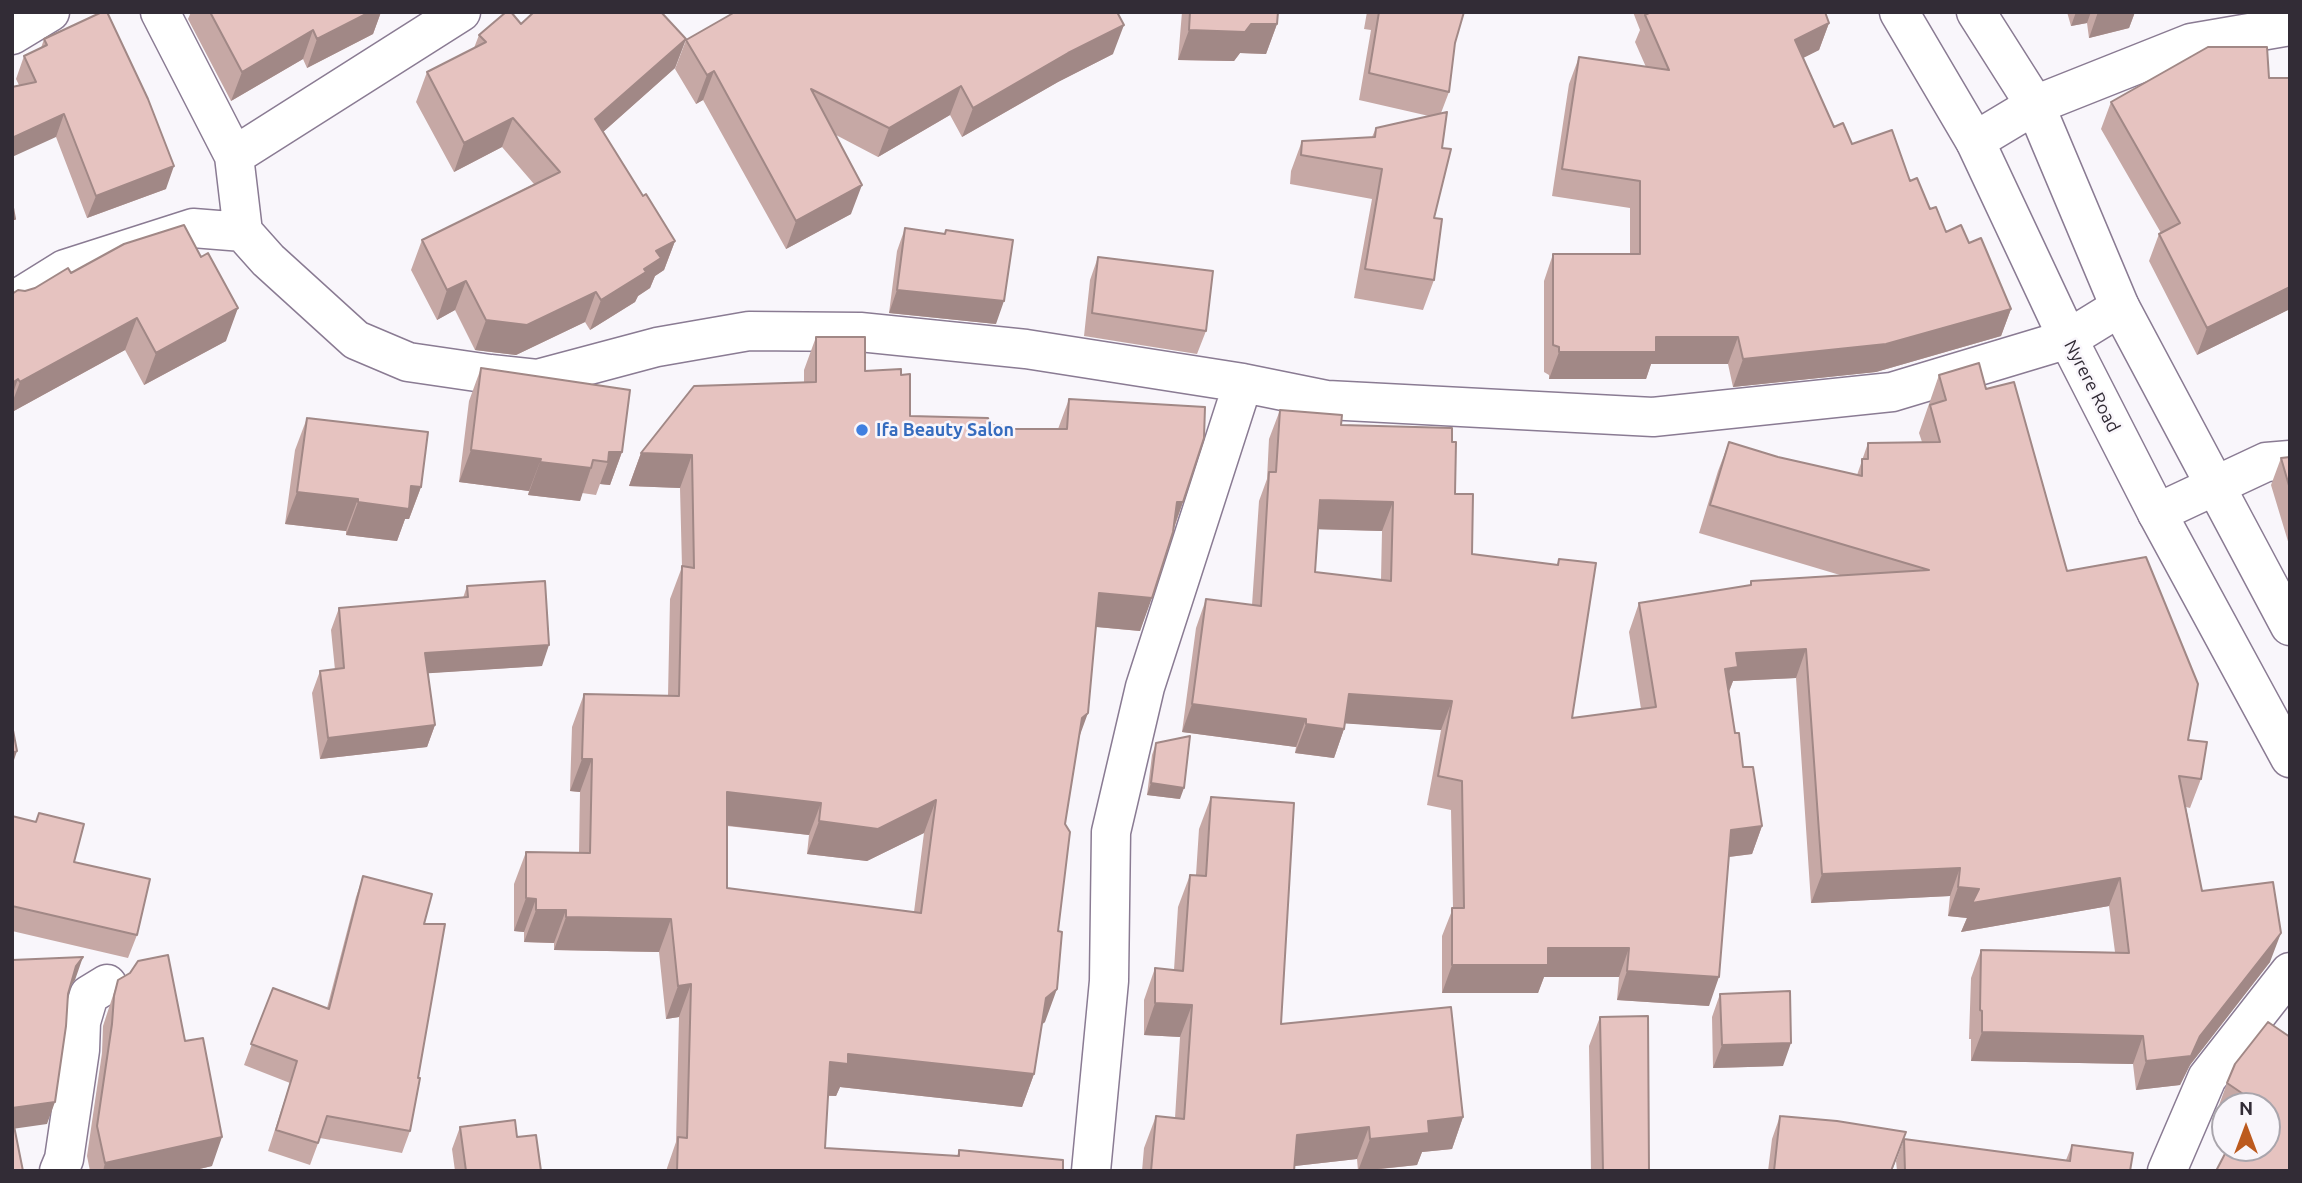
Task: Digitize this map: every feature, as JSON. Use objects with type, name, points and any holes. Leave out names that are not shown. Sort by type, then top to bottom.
[{"type":"street","points":[[12,35],[50,12]]},
{"type":"street","points":[[160,12],[234,156],[243,232],[268,260],[356,340],[408,362],[537,379],[657,346],[749,331],[860,332],[1026,349],[1243,383],[1327,400],[1653,417],[1892,393],[2068,339],[2120,307]]},
{"type":"street","points":[[234,156],[461,12]]},
{"type":"street","name":"Nyrere Road","points":[[1899,12],[1975,141],[2068,339],[2157,513],[2290,758]]},
{"type":"street","points":[[1976,12],[2035,105],[2120,307],[2290,626]]},
{"type":"street","points":[[1975,141],[2035,105],[2191,43],[2290,26]]},
{"type":"street","points":[[12,302],[65,270],[192,228],[243,232]]},
{"type":"street","points":[[1091,1171],[1109,981],[1111,832],[1145,687],[1243,383]]},
{"type":"street","points":[[2157,513],[2266,462],[2290,460]]},
{"type":"street","points":[[2167,1171],[2207,1078],[2290,972]]},
{"type":"street","points":[[59,1171],[64,1159],[81,1022],[89,995],[107,985]]},
{"type":"building","points":[[107,12],[148,99],[174,166],[96,196],[64,114],[12,138],[12,87],[36,82],[24,56],[47,45],[44,39]]},
{"type":"building","points":[[210,12],[370,12],[317,39],[313,30],[242,72]]},
{"type":"building","points":[[506,12],[511,12],[521,24],[534,12],[661,12],[686,39],[595,119],[675,241],[656,251],[661,258],[644,269],[646,272],[601,300],[596,292],[527,325],[486,320],[466,281],[447,290],[422,240],[560,172],[513,118],[464,143],[427,72],[486,42],[479,35]]},
{"type":"building","points":[[735,12],[1117,12],[1124,25],[1068,53],[973,108],[961,86],[889,128],[811,89],[862,185],[796,221],[714,71],[707,75],[686,40]]},
{"type":"building","points":[[1190,12],[1278,12],[1277,24],[1251,24],[1245,32],[1189,30]]},
{"type":"building","points":[[1379,12],[1464,12],[1455,43],[1449,92],[1369,73]]},
{"type":"building","points":[[1651,12],[1825,12],[1829,23],[1795,40],[1834,127],[1843,123],[1852,144],[1892,130],[1910,181],[1917,178],[1930,209],[1936,207],[1946,232],[1961,225],[1969,243],[1981,238],[2011,309],[1886,344],[1743,359],[1738,337],[1656,337],[1656,352],[1559,352],[1559,347],[1553,345],[1553,254],[1640,254],[1640,181],[1562,169],[1579,57],[1669,70],[1645,15]]},
{"type":"building","points":[[2208,47],[2267,47],[2269,78],[2290,78],[2290,287],[2207,328],[2159,234],[2180,223],[2111,102]]},
{"type":"building","points":[[1447,112],[1442,148],[1451,149],[1434,218],[1442,219],[1434,280],[1365,269],[1382,169],[1301,155],[1302,141],[1375,137],[1376,128]]},
{"type":"building","points":[[184,225],[201,257],[208,253],[238,308],[156,353],[137,318],[20,382],[18,379],[12,383],[12,294],[18,290],[35,288],[68,268],[71,273],[124,244]]},
{"type":"building","points":[[905,228],[945,234],[946,230],[1013,240],[1004,301],[897,290]]},
{"type":"building","points":[[1098,257],[1213,271],[1206,331],[1092,313]]},
{"type":"building","points":[[816,337],[865,337],[865,371],[901,369],[901,375],[910,374],[910,416],[988,418],[990,425],[1001,425],[1001,429],[1067,429],[1069,399],[1205,407],[1204,438],[1183,502],[1177,502],[1173,532],[1152,598],[1099,593],[1088,713],[1082,718],[1065,824],[1070,832],[1058,931],[1062,932],[1057,989],[1046,998],[1034,1074],[848,1054],[848,1064],[830,1062],[825,1148],[959,1156],[959,1150],[1063,1160],[1063,1171],[677,1171],[678,1137],[687,1138],[691,984],[678,986],[671,919],[566,917],[566,910],[536,910],[536,899],[526,898],[526,852],[590,853],[592,759],[582,759],[584,694],[679,696],[682,566],[694,568],[692,455],[641,453],[694,386],[816,382]],"holes":[[[727,792],[821,803],[819,821],[878,829],[936,800],[921,913],[727,888]]]},
{"type":"building","points":[[1979,363],[1986,389],[2014,382],[2067,571],[2146,557],[2198,684],[2188,740],[2207,742],[2201,779],[2179,776],[2202,891],[2273,882],[2281,933],[2200,1036],[2191,1056],[2146,1061],[2143,1036],[1982,1032],[1981,950],[2129,953],[2120,878],[1972,903],[1979,889],[1958,887],[1960,868],[1822,874],[1806,649],[1736,653],[1738,667],[1725,669],[1735,733],[1739,733],[1743,767],[1753,767],[1762,826],[1731,830],[1719,977],[1627,971],[1629,948],[1548,948],[1548,965],[1452,965],[1452,908],[1464,908],[1462,781],[1438,776],[1452,701],[1349,694],[1344,729],[1306,724],[1306,719],[1192,704],[1206,599],[1261,606],[1269,472],[1276,472],[1280,410],[1342,415],[1341,425],[1452,428],[1452,442],[1456,442],[1455,494],[1473,494],[1472,554],[1558,565],[1559,559],[1596,563],[1572,718],[1656,707],[1639,603],[1751,585],[1751,581],[1929,570],[1710,505],[1729,442],[1778,457],[1862,476],[1862,459],[1868,459],[1868,443],[1940,442],[1930,405],[1946,400],[1939,375]],"holes":[[[1320,500],[1393,502],[1391,581],[1315,572]]]},
{"type":"building","points":[[481,368],[630,390],[622,452],[609,452],[608,462],[593,460],[591,468],[471,450]]},
{"type":"building","points":[[307,418],[428,432],[421,487],[411,486],[409,509],[358,502],[358,499],[297,492]]},
{"type":"building","points":[[2290,457],[2290,489],[2281,458]]},
{"type":"building","points":[[545,581],[549,645],[425,653],[435,725],[328,738],[320,671],[344,668],[339,608],[468,597],[467,586]]},
{"type":"building","points":[[12,725],[17,751],[12,753]]},
{"type":"building","points":[[1190,736],[1184,788],[1151,783],[1156,743]]},
{"type":"building","points":[[1211,797],[1294,803],[1281,1024],[1451,1007],[1463,1117],[1428,1121],[1429,1133],[1370,1139],[1369,1127],[1297,1135],[1294,1171],[1151,1171],[1156,1116],[1184,1119],[1192,1005],[1155,1003],[1155,968],[1183,971],[1190,875],[1206,876]]},
{"type":"building","points":[[39,813],[84,824],[74,862],[150,879],[137,935],[12,906],[12,816],[36,822]]},
{"type":"building","points":[[363,876],[432,894],[424,924],[445,924],[420,1078],[410,1131],[327,1116],[318,1143],[276,1130],[297,1061],[251,1044],[273,988],[329,1009]]},
{"type":"building","points":[[168,955],[185,1041],[203,1038],[222,1137],[105,1163],[97,1126],[118,980],[130,973],[138,961]]},
{"type":"building","points":[[83,957],[76,966],[68,994],[55,1102],[12,1108],[12,960]]},
{"type":"building","points":[[1790,991],[1791,1043],[1722,1045],[1720,994]]},
{"type":"building","points":[[1648,1016],[1649,1171],[1603,1171],[1600,1017]]},
{"type":"building","points":[[2268,1022],[2290,1037],[2290,1171],[2216,1171],[2221,1162],[2281,1162],[2281,1092],[2240,1092],[2227,1083],[2235,1064]]},
{"type":"building","points":[[12,1116],[23,1171],[12,1171]]},
{"type":"building","points":[[1780,1116],[1837,1121],[1906,1132],[1891,1171],[1774,1171]]},
{"type":"building","points":[[515,1120],[517,1137],[536,1135],[541,1171],[466,1171],[460,1127]]},
{"type":"building","points":[[1904,1139],[2070,1161],[2072,1145],[2133,1153],[2130,1171],[1905,1171]]},
{"type":"place","name":"Ifa Beauty Salon","points":[[862,430]]}]
